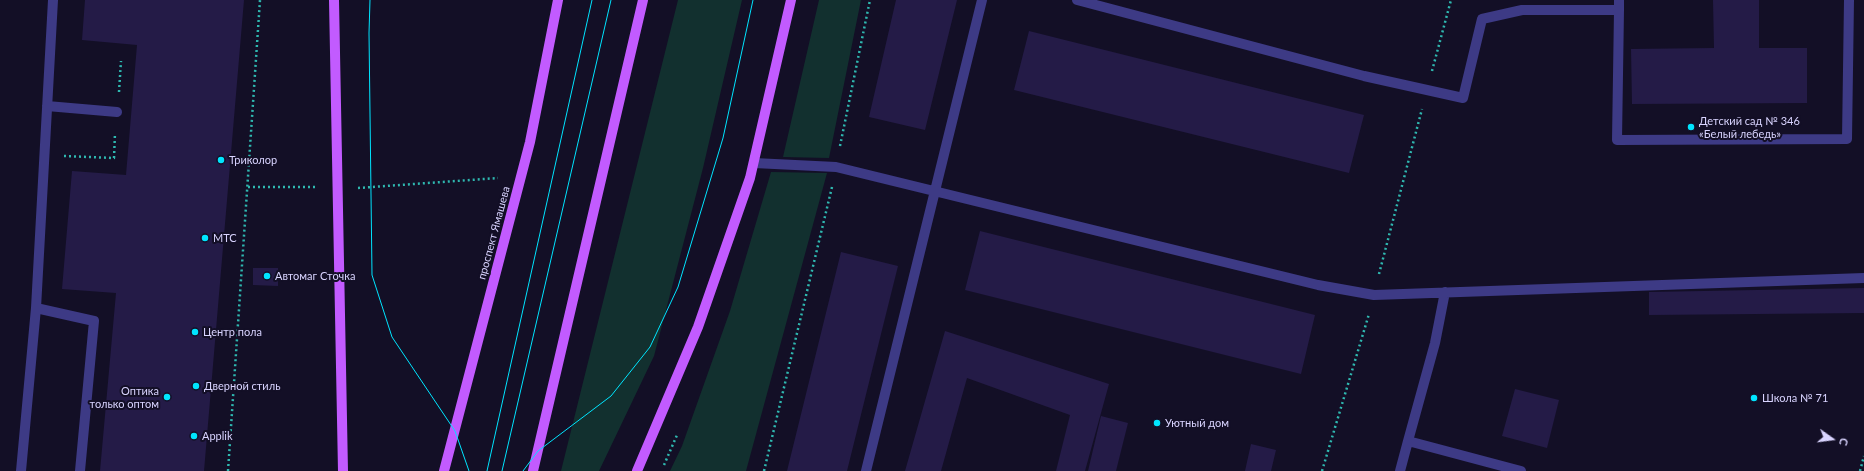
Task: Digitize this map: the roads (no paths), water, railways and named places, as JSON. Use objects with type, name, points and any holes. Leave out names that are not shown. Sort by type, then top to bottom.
[{"type":"main road","points":[[334,0],[344,471]]},
{"type":"main road","name":"проспект Ямашева","points":[[444,471],[530,142],[558,0]]},
{"type":"main road","points":[[533,471],[643,0]]},
{"type":"main road","points":[[637,471],[698,327],[750,178],[791,0]]},
{"type":"lane","points":[[21,471],[36,308],[53,0]]},
{"type":"lane","points":[[866,471],[982,0]]},
{"type":"lane","points":[[1078,0],[1364,76],[1463,98],[1482,19],[1522,10],[1619,5],[1617,140],[1847,139],[1849,0]]},
{"type":"lane","points":[[47,106],[117,112]]},
{"type":"lane","points":[[754,163],[836,167],[1318,285],[1374,295],[1864,278]]},
{"type":"lane","points":[[1400,471],[1435,343],[1445,292]]},
{"type":"lane","points":[[36,308],[94,321],[80,471]]},
{"type":"lane","points":[[1408,441],[1521,471]]},
{"type":"tram line","points":[[370,0],[369,33],[372,275],[392,337],[455,431],[469,471]]},
{"type":"tram line","points":[[487,471],[592,0]]},
{"type":"tram line","points":[[502,471],[611,0]]},
{"type":"tram line","points":[[523,471],[538,451],[611,396],[650,347],[678,287],[723,138],[753,0]]},
{"type":"place","name":"Детский сад № 346 «Белый лебедь»","points":[[1691,127]]},
{"type":"place","name":"Триколор","points":[[221,160]]},
{"type":"place","name":"МТС","points":[[205,238]]},
{"type":"place","name":"Автомаг Сточка","points":[[267,276]]},
{"type":"place","name":"Центр пола","points":[[195,332]]},
{"type":"place","name":"Дверной стиль","points":[[196,386]]},
{"type":"place","name":"Оптика только оптом","points":[[167,397]]},
{"type":"place","name":"Школа № 71","points":[[1754,398]]},
{"type":"place","name":"Уютный дом","points":[[1157,423]]},
{"type":"place","name":"Applik","points":[[194,436]]}]
